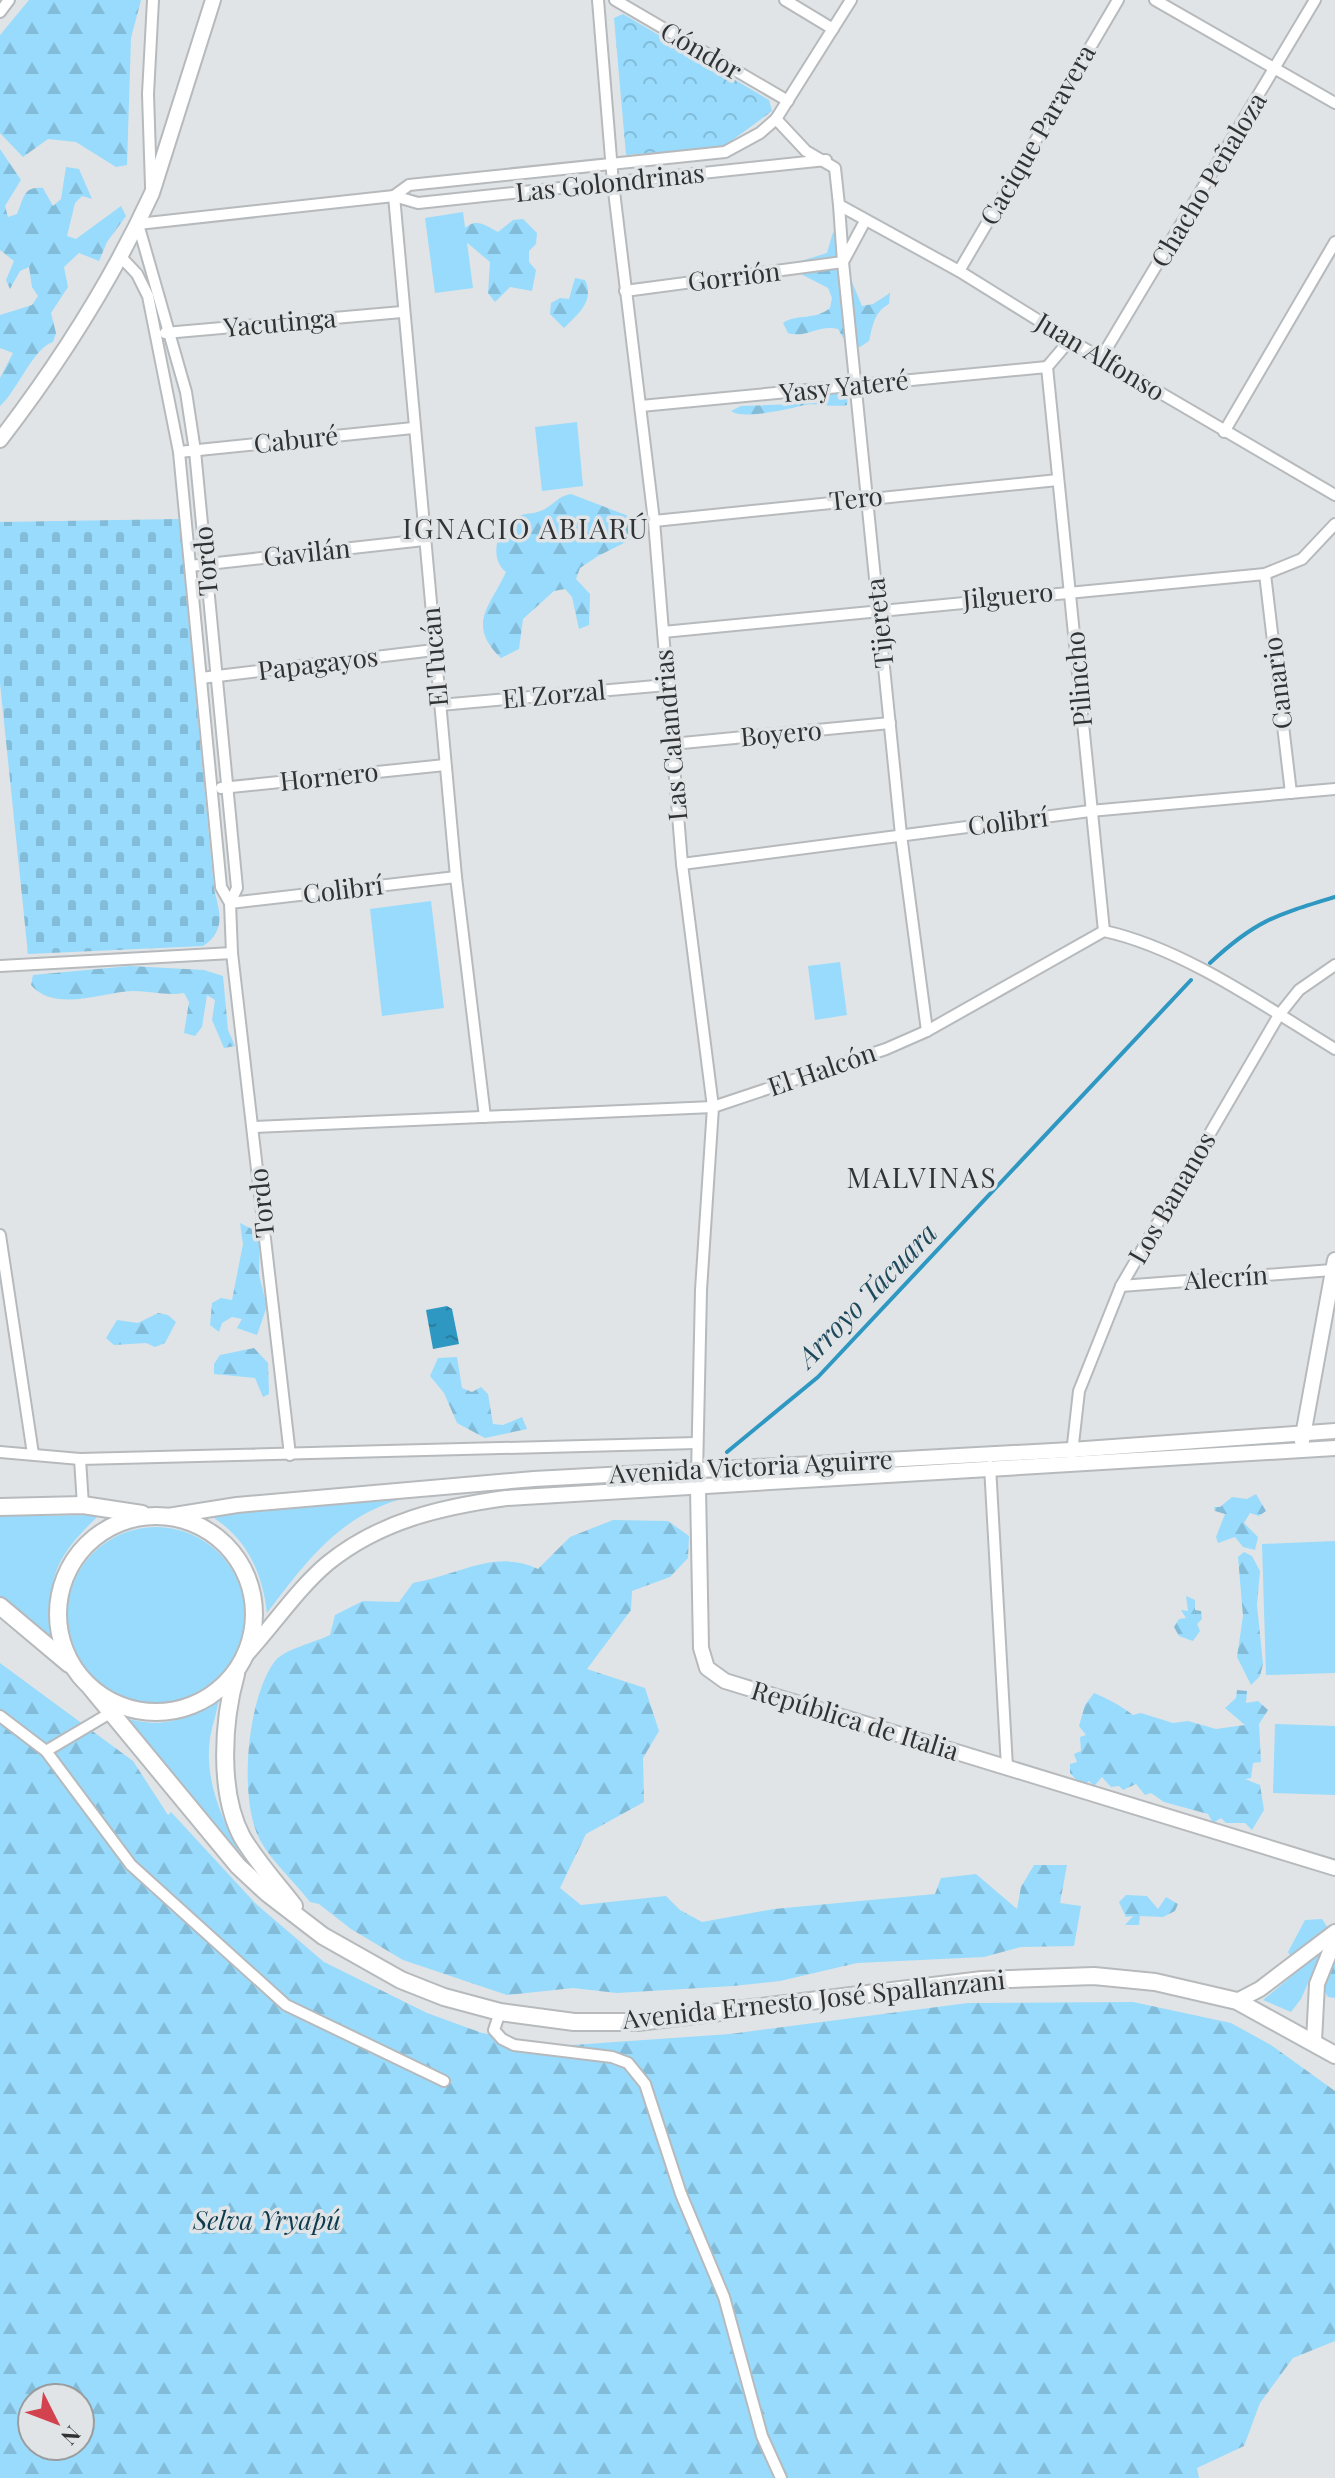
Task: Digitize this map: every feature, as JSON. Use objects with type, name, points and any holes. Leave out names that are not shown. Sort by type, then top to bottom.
[{"type":"highway","points":[[0,1507],[83,1505],[162,1516],[211,1532],[229,1547],[242,1566],[251,1588],[255,1611],[241,1662],[224,1685],[186,1708],[154,1712],[117,1711]]},
{"type":"highway","points":[[74,1668],[63,1645],[58,1619],[61,1593],[70,1568],[85,1547],[106,1530],[130,1520],[162,1516]]},
{"type":"highway","points":[[0,1606],[74,1668]]},
{"type":"highway","name":"Avenida Ernesto José Spallanzani","points":[[241,1662],[227,1707],[224,1739],[232,1803],[241,1835],[302,1917]]},
{"type":"highway","name":"Avenida Ernesto José Spallanzani","points":[[74,1668],[117,1711],[238,1866],[267,1893],[323,1936],[401,1980],[444,1997],[500,2012],[574,2022],[638,2022],[1050,1975],[1155,1982],[1237,2001],[1335,2055]]},
{"type":"main road","points":[[0,440],[71,344],[138,224],[152,193],[213,0]]},
{"type":"main road","points":[[1302,1450],[1334,1265]]},
{"type":"main road","name":"Avenida Victoria Aguirre","points":[[241,1662],[328,1563],[389,1524],[455,1505],[506,1498],[698,1488],[990,1466],[1335,1431]]},
{"type":"main road","name":"Avenida Victoria Aguirre","points":[[162,1516],[237,1505],[534,1479],[696,1470],[1335,1448]]},
{"type":"main road","name":"República de Italia","points":[[698,1488],[701,1648],[707,1668],[725,1681],[1335,1868]]},
{"type":"main road","points":[[1237,2001],[1260,1989],[1335,1932]]},
{"type":"main road","points":[[1314,2041],[1317,1984],[1335,1939]]},
{"type":"street","points":[[0,12],[9,0]]},
{"type":"street","points":[[152,193],[148,94],[153,0]]},
{"type":"street","name":"Las Calandrias","points":[[598,0],[613,183],[654,521],[682,864],[713,1107],[696,1443],[698,1488]]},
{"type":"street","name":"Cóndor","points":[[615,0],[788,101]]},
{"type":"street","points":[[785,0],[833,29]]},
{"type":"street","points":[[826,160],[806,151],[776,119],[851,0]]},
{"type":"street","name":"Cacique Paravera","points":[[959,271],[1118,0]]},
{"type":"street","points":[[1155,0],[1335,103]]},
{"type":"street","name":"Chacho Peñaloza","points":[[1101,358],[1315,0]]},
{"type":"street","name":"Las Golondrinas","points":[[394,196],[409,185],[725,152],[760,133],[776,119]]},
{"type":"street","name":"Las Golondrinas","points":[[138,224],[394,196],[418,203],[826,160]]},
{"type":"street","name":"Tijereta","points":[[826,160],[835,168],[901,835],[927,1031]]},
{"type":"street","name":"El Tucán","points":[[394,196],[402,312],[456,877],[485,1117]]},
{"type":"street","name":"Juan Alfonso","points":[[839,205],[959,271],[1224,432],[1335,495]]},
{"type":"street","points":[[843,262],[865,221]]},
{"type":"street","name":"Tordo","points":[[138,224],[171,332],[186,392],[195,451],[237,888],[230,903]]},
{"type":"street","points":[[1224,432],[1335,242]]},
{"type":"street","name":"Tordo","points":[[120,256],[137,274],[148,296],[179,452],[221,887],[230,903],[232,953],[290,1455]]},
{"type":"street","name":"Gorrión","points":[[625,291],[843,262]]},
{"type":"street","name":"Yacutinga","points":[[157,334],[402,312]]},
{"type":"street","points":[[1047,367],[1070,340]]},
{"type":"street","name":"Yasy Yateré","points":[[641,406],[1047,367]]},
{"type":"street","name":"Pilincho","points":[[1047,367],[1104,931]]},
{"type":"street","name":"Caburé","points":[[179,452],[413,428]]},
{"type":"street","name":"Tero","points":[[654,521],[1058,480]]},
{"type":"street","name":"Jilguero","points":[[663,632],[1071,590],[1265,574],[1302,559],[1335,524]]},
{"type":"street","name":"Gavilán","points":[[190,566],[424,540]]},
{"type":"street","name":"Canario","points":[[1265,574],[1291,793]]},
{"type":"street","name":"Papagayos","points":[[201,678],[434,650]]},
{"type":"street","name":"El Zorzal","points":[[440,705],[667,685]]},
{"type":"street","name":"Boyero","points":[[672,744],[890,723]]},
{"type":"street","name":"Hornero","points":[[212,788],[445,765]]},
{"type":"street","name":"Colibrí","points":[[682,864],[1090,811],[1335,789]]},
{"type":"street","name":"Colibrí","points":[[230,903],[456,877]]},
{"type":"street","points":[[1104,931],[1128,936],[1177,957],[1335,1049]]},
{"type":"street","name":"El Halcón","points":[[253,1127],[713,1107],[886,1049],[927,1031],[1104,931]]},
{"type":"street","points":[[0,966],[232,953]]},
{"type":"street","name":"Los Bananos","points":[[1072,1456],[1079,1391],[1086,1365],[1121,1286],[1279,1015],[1299,990],[1335,965]]},
{"type":"street","points":[[0,1235],[33,1454]]},
{"type":"street","name":"Alecrín","points":[[1121,1286],[1334,1265]]},
{"type":"street","points":[[0,1452],[80,1459],[696,1443]]},
{"type":"street","points":[[80,1459],[83,1505]]},
{"type":"street","points":[[990,1466],[1007,1767]]},
{"type":"street","points":[[46,1751],[117,1711]]},
{"type":"street","points":[[0,1716],[46,1751],[131,1865],[286,2005],[444,2081]]},
{"type":"street","points":[[500,2012],[494,2030],[514,2045],[612,2057],[628,2063],[645,2084],[681,2194],[724,2297],[762,2436],[781,2478]]},
{"type":"green space","points":[[29,0],[141,0],[131,38],[127,165],[116,167],[76,142],[48,139],[23,157],[0,133],[0,35]]},
{"type":"green space","points":[[623,14],[769,100],[772,111],[723,147],[626,155],[614,18]]},
{"type":"green space","points":[[0,149],[21,180],[5,206],[8,217],[17,214],[25,194],[31,189],[43,188],[53,206],[61,199],[66,167],[79,169],[92,199],[82,196],[75,203],[67,236],[76,239],[121,206],[126,216],[107,242],[99,261],[79,253],[64,267],[68,287],[51,313],[56,333],[53,342],[39,352],[0,406],[0,378],[13,353],[0,348],[0,315],[32,305],[38,296],[32,287],[29,267],[20,271],[10,289],[6,280],[14,261],[0,250]]},
{"type":"green space","points":[[463,212],[473,288],[435,293],[425,218]]},
{"type":"green space","points":[[523,219],[537,233],[536,244],[529,251],[529,262],[536,270],[532,291],[510,287],[495,302],[488,293],[490,262],[465,241],[462,231],[475,223],[498,232],[513,220]]},
{"type":"green space","points":[[833,232],[850,255],[850,277],[862,306],[873,304],[890,293],[889,304],[877,315],[869,341],[860,347],[848,346],[838,329],[825,328],[794,334],[788,333],[783,323],[830,308],[832,298],[828,288],[799,273],[798,262],[827,253]]},
{"type":"green space","points":[[575,278],[585,280],[588,294],[584,307],[564,328],[550,314],[551,303],[560,298],[569,299]]},
{"type":"green space","points":[[839,391],[848,396],[847,405],[808,404],[755,414],[731,411],[741,406],[794,404]]},
{"type":"green space","points":[[577,422],[583,486],[542,491],[535,427]]},
{"type":"green space","points":[[571,494],[631,517],[638,536],[580,568],[576,579],[590,594],[589,625],[579,629],[572,597],[565,589],[554,591],[523,619],[519,649],[501,658],[485,635],[483,625],[484,615],[506,572],[496,552],[499,537],[514,518],[541,511]]},
{"type":"green space","points":[[179,519],[218,927],[203,946],[28,954],[0,683],[0,522]]},
{"type":"green space","points":[[431,901],[444,1008],[382,1016],[370,909]]},
{"type":"green space","points":[[840,962],[847,1015],[815,1020],[808,966]]},
{"type":"green space","points":[[130,966],[204,970],[223,976],[228,1030],[235,1046],[224,1048],[212,1020],[215,1000],[207,995],[202,1027],[195,1036],[184,1033],[189,1002],[184,993],[133,991],[66,999],[53,998],[31,985],[33,975]]},
{"type":"green space","points":[[240,1223],[260,1233],[259,1275],[267,1306],[257,1335],[237,1328],[242,1319],[232,1317],[222,1323],[219,1332],[210,1325],[212,1303],[221,1298],[232,1300],[243,1244]]},
{"type":"green space","points":[[158,1313],[168,1315],[176,1322],[165,1343],[155,1347],[146,1343],[114,1345],[106,1338],[117,1320],[138,1323]]},
{"type":"green space","points":[[254,1348],[268,1363],[269,1394],[263,1397],[255,1378],[214,1374],[214,1364],[220,1355]]},
{"type":"green space","points":[[457,1357],[462,1388],[472,1392],[481,1387],[488,1394],[493,1424],[503,1425],[522,1417],[527,1429],[485,1438],[457,1423],[444,1393],[430,1376],[438,1358]]},
{"type":"green space","points":[[525,1481],[413,1496],[361,1516],[316,1552],[267,1613],[260,1581],[248,1553],[229,1529],[202,1511]]},
{"type":"green space","points":[[1256,1494],[1266,1511],[1259,1516],[1250,1513],[1244,1523],[1258,1537],[1255,1550],[1243,1547],[1235,1537],[1218,1543],[1216,1537],[1225,1514],[1215,1511],[1214,1507],[1220,1507],[1232,1497],[1247,1499]]},
{"type":"green space","points":[[99,1515],[72,1544],[57,1569],[51,1598],[52,1638],[0,1597],[0,1516]]},
{"type":"green space","points":[[613,1520],[668,1521],[689,1536],[688,1558],[670,1577],[632,1591],[631,1610],[587,1669],[645,1688],[659,1731],[643,1758],[644,1802],[586,1834],[560,1888],[581,1905],[666,1896],[680,1910],[702,1922],[774,1909],[935,1894],[941,1878],[976,1874],[1017,1909],[1021,1887],[1034,1865],[1067,1865],[1060,1903],[1081,1906],[1074,1946],[1021,1947],[984,1957],[857,1963],[780,1981],[733,1986],[617,1993],[573,1988],[507,1995],[403,1960],[351,1929],[319,1904],[310,1902],[260,1840],[249,1800],[252,1723],[265,1678],[275,1661],[293,1649],[330,1635],[335,1615],[363,1601],[399,1602],[413,1583],[491,1562],[522,1563],[538,1569],[570,1537]]},
{"type":"green space","points":[[156,1527],[190,1534],[219,1553],[238,1582],[245,1616],[238,1650],[219,1679],[190,1698],[156,1705],[122,1698],[93,1679],[74,1650],[67,1616],[74,1582],[93,1553],[122,1534]]},
{"type":"green space","points":[[1335,1541],[1335,1673],[1266,1675],[1262,1544]]},
{"type":"green space","points":[[1244,1552],[1252,1556],[1260,1571],[1257,1605],[1263,1664],[1260,1676],[1251,1685],[1237,1657],[1243,1616],[1238,1557]]},
{"type":"green space","points":[[1186,1596],[1195,1600],[1195,1610],[1201,1611],[1202,1619],[1197,1624],[1200,1631],[1193,1641],[1179,1636],[1174,1627],[1179,1619],[1186,1618],[1181,1610],[1188,1611]]},
{"type":"green space","name":"Selva Yryapú","points":[[0,1663],[133,1761],[168,1815],[171,1812],[256,1904],[324,1962],[427,2013],[482,2033],[558,2046],[730,2034],[968,2003],[1133,2002],[1231,2023],[1271,2045],[1335,2091],[1335,2341],[1293,2358],[1260,2403],[1244,2446],[1197,2468],[1199,2478],[0,2478]]},
{"type":"green space","points":[[1237,1690],[1247,1691],[1246,1703],[1258,1701],[1268,1710],[1259,1724],[1261,1762],[1253,1763],[1251,1778],[1245,1779],[1260,1785],[1264,1810],[1252,1830],[1245,1823],[1226,1823],[1221,1818],[1213,1823],[1208,1814],[1164,1802],[1151,1793],[1145,1795],[1136,1784],[1123,1790],[1119,1786],[1111,1787],[1102,1777],[1094,1786],[1089,1781],[1082,1786],[1070,1773],[1070,1764],[1077,1762],[1074,1754],[1081,1751],[1080,1737],[1086,1735],[1079,1726],[1085,1705],[1094,1693],[1133,1715],[1141,1713],[1173,1723],[1188,1721],[1216,1729],[1245,1725],[1225,1708],[1236,1698]]},
{"type":"green space","points":[[219,1700],[211,1731],[209,1764],[223,1817],[240,1853],[124,1718],[152,1723],[173,1721]]},
{"type":"green space","points":[[1275,1724],[1335,1726],[1335,1795],[1273,1793]]},
{"type":"green space","points":[[1126,1895],[1147,1896],[1158,1909],[1166,1897],[1178,1904],[1175,1911],[1163,1917],[1140,1916],[1139,1925],[1125,1925],[1133,1916],[1126,1917],[1119,1902]]},
{"type":"green space","points":[[1322,1919],[1335,1939],[1335,1998],[1328,1997],[1305,1958],[1296,1965],[1288,1952],[1305,1920]]},
{"type":"green space","points":[[1322,1951],[1301,1999],[1291,2012],[1263,2000]]},
{"type":"water","points":[[447,1306],[452,1309],[459,1344],[433,1349],[426,1310]]},
{"type":"waterway","name":"Arroyo Tacuara","points":[[1210,963],[1254,928],[1335,897]]},
{"type":"waterway","name":"Arroyo Tacuara","points":[[727,1452],[818,1377],[1191,980]]},
{"type":"district","name":"IGNACIO ABIARÚ","points":[[526,529]]},
{"type":"district","name":"MALVINAS","points":[[922,1178]]}]
